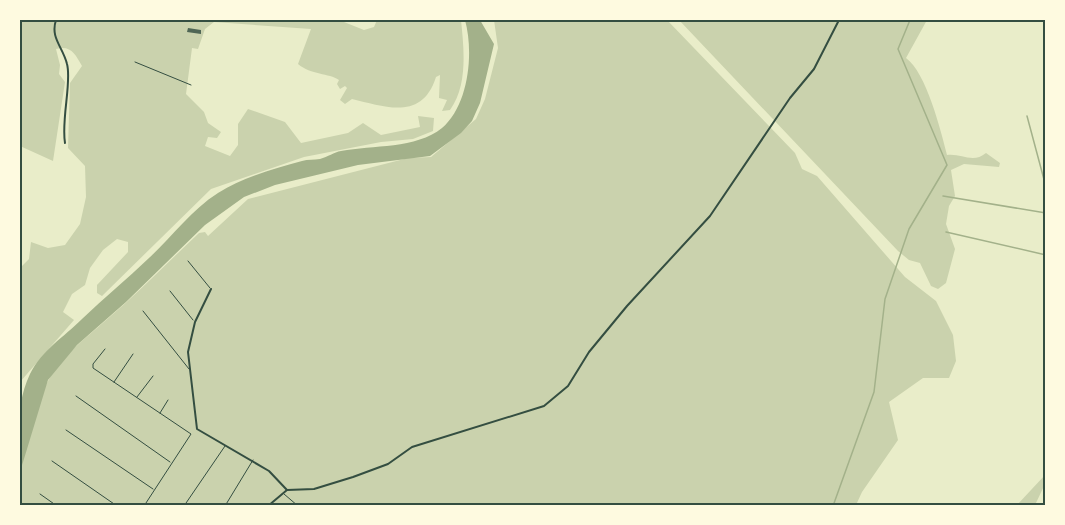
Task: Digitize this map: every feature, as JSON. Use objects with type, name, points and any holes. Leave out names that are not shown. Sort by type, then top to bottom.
[{"type":"street","points":[[56,20],[55,38],[67,64],[63,116],[65,143]]},
{"type":"street","points":[[268,506],[285,491],[314,489],[353,477],[388,464],[412,447],[544,406],[554,399],[568,386],[589,352],[627,306],[710,216],[790,98],[814,69],[839,20]]},
{"type":"street","points":[[211,289],[195,322],[188,352],[197,429],[269,471],[285,491]]},
{"type":"lane","points":[[135,62],[191,86]]},
{"type":"lane","points":[[188,261],[211,289]]},
{"type":"lane","points":[[170,291],[195,322]]},
{"type":"lane","points":[[143,311],[190,370]]},
{"type":"lane","points":[[105,349],[93,364],[93,368],[159,415],[191,434],[144,506]]},
{"type":"lane","points":[[114,382],[133,354]]},
{"type":"lane","points":[[136,398],[153,376]]},
{"type":"lane","points":[[76,396],[172,463]]},
{"type":"lane","points":[[159,415],[168,400]]},
{"type":"lane","points":[[66,430],[154,490]]},
{"type":"lane","points":[[184,506],[226,445]]},
{"type":"lane","points":[[52,460],[117,506]]},
{"type":"lane","points":[[225,506],[253,460]]},
{"type":"lane","points":[[285,491],[285,497],[298,506]]},
{"type":"lane","points":[[40,494],[57,506]]},
{"type":"shaded area","points":[[20,20],[339,20],[364,30],[374,27],[377,20],[461,20],[464,55],[462,78],[456,100],[450,110],[442,111],[447,100],[439,98],[440,75],[436,77],[430,91],[422,100],[412,105],[390,107],[352,99],[345,104],[340,100],[347,88],[345,86],[340,89],[337,84],[339,80],[308,70],[298,64],[311,29],[214,22],[205,29],[198,49],[192,48],[186,94],[204,112],[208,123],[221,132],[217,138],[208,137],[205,146],[230,156],[238,145],[238,124],[248,109],[285,122],[301,143],[348,133],[363,123],[381,135],[420,127],[418,116],[434,118],[433,131],[413,139],[381,142],[304,157],[211,189],[102,296],[97,293],[97,285],[128,252],[128,242],[117,239],[103,250],[90,268],[85,285],[72,294],[63,312],[74,320],[20,382],[20,268],[29,259],[31,242],[48,248],[65,245],[80,224],[86,197],[85,166],[68,148],[70,83],[82,66],[69,49],[56,49],[60,65],[59,74],[65,82],[53,161],[20,146]]},
{"type":"shaded area","points":[[465,20],[480,20],[494,44],[480,103],[472,121],[461,133],[430,156],[358,165],[275,185],[244,197],[205,225],[126,302],[77,345],[48,380],[20,472],[19,422],[22,398],[30,374],[47,351],[149,258],[199,207],[228,187],[259,174],[306,160],[320,159],[336,152],[420,140],[442,128],[451,118],[464,92],[469,62]]},
{"type":"shaded area","points":[[494,20],[667,20],[795,153],[802,169],[817,176],[905,277],[936,301],[953,335],[956,361],[949,378],[923,378],[889,402],[898,440],[862,492],[856,505],[20,506],[23,458],[30,426],[48,381],[66,356],[199,233],[205,232],[208,236],[248,199],[408,158],[431,157],[476,119],[485,99],[498,48]]},
{"type":"shaded area","points":[[679,20],[927,20],[906,58],[913,65],[926,89],[937,117],[947,155],[976,158],[986,153],[1000,163],[999,167],[964,164],[951,170],[955,196],[949,206],[946,224],[955,249],[946,283],[938,289],[931,286],[920,263],[909,260],[898,251]]},
{"type":"shaded area","points":[[1045,475],[1045,484],[1035,505],[1017,505]]},
{"type":"building","points":[[188,28],[201,30],[201,34],[187,32]]},
{"type":"waterway","points":[[833,506],[874,392],[885,299],[909,229],[947,165],[898,49],[910,20]]},
{"type":"waterway","points":[[1027,116],[1046,187]]},
{"type":"waterway","points":[[943,196],[1046,213]]},
{"type":"waterway","points":[[946,232],[1046,255]]}]
